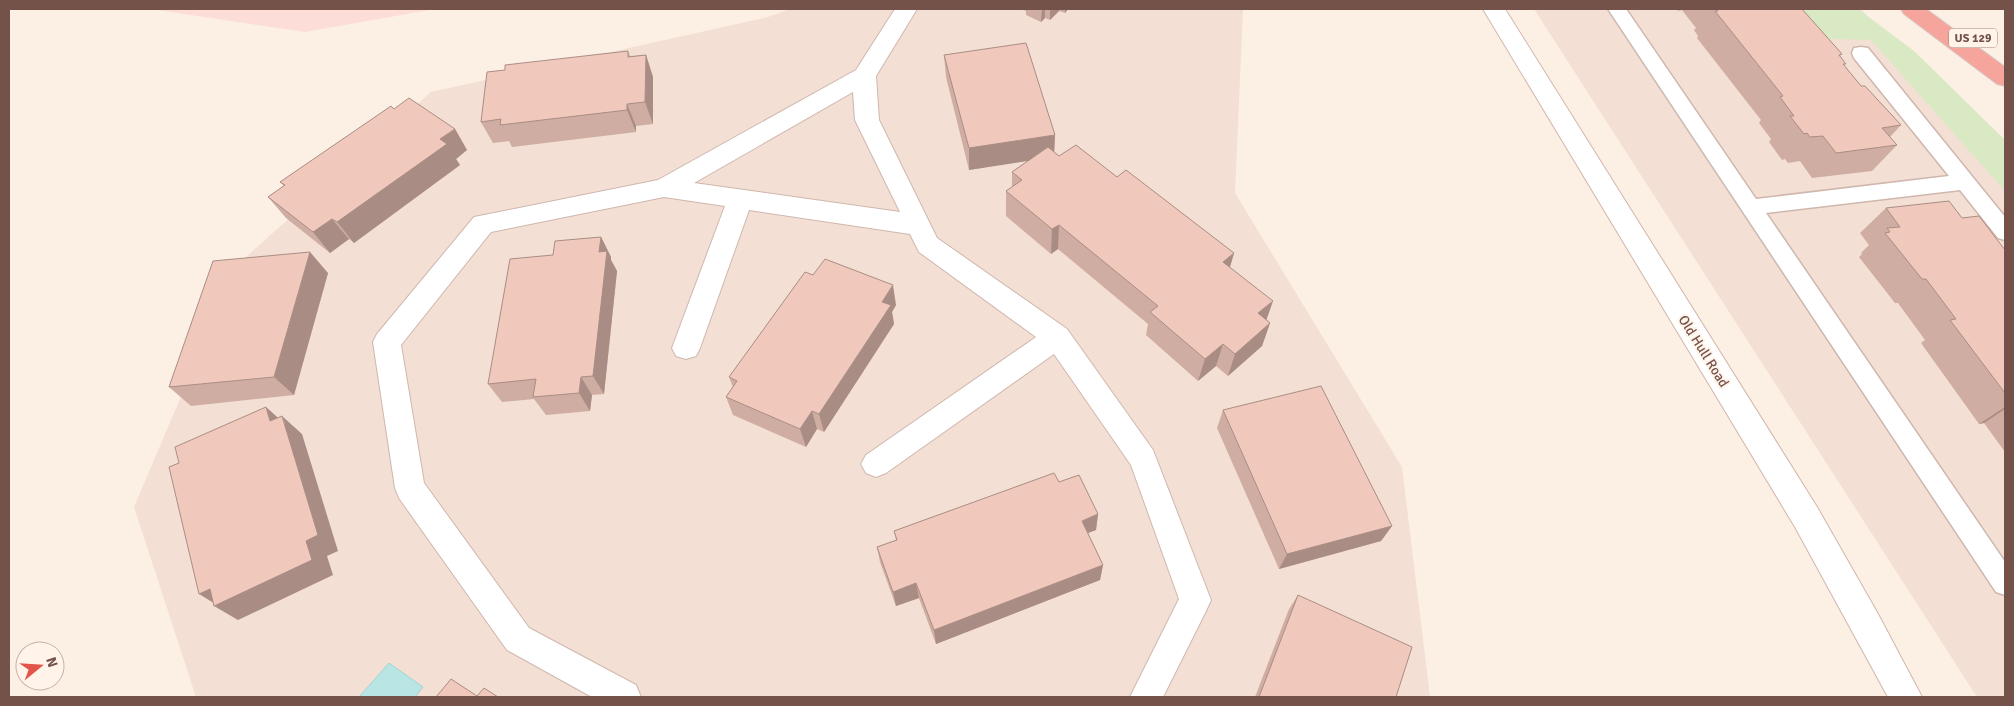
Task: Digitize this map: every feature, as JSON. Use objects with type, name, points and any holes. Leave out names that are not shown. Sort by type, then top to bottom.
[{"type":"highway","points":[[1912,9],[2005,78]]},
{"type":"highway","name":"US 129","points":[[1940,9],[2005,68]]},
{"type":"street","points":[[624,697],[518,639],[410,488],[387,342],[483,224],[664,188],[864,76],[906,9]]},
{"type":"street","name":"Old Hull Road","points":[[1494,9],[1806,517],[1868,624],[1906,697]]},
{"type":"street","points":[[864,76],[867,120],[928,245],[1057,337],[1143,459],[1195,600],[1146,697]]},
{"type":"street","points":[[664,188],[918,225]]},
{"type":"street","points":[[686,348],[740,199]]},
{"type":"street","points":[[876,464],[1057,337]]},
{"type":"lane","points":[[1617,9],[2005,583]]},
{"type":"lane","points":[[1861,54],[2005,232]]},
{"type":"lane","points":[[1752,207],[1966,182]]},
{"type":"shaded area","points":[[151,9],[435,9],[305,32]]},
{"type":"shaded area","points":[[790,9],[1243,9],[1235,193],[1402,467],[1430,697],[196,697],[134,507],[237,265],[431,92],[768,17]]},
{"type":"shaded area","points":[[1534,9],[1861,9],[2005,170],[2005,697],[1977,697]]},
{"type":"green space","points":[[1775,9],[1858,9],[1914,51],[2005,140],[2005,191],[1871,40],[1803,38]]},
{"type":"water","points":[[389,663],[423,687],[415,697],[359,697]]},
{"type":"building","points":[[1716,9],[1802,9],[1842,54],[1839,55],[1846,64],[1843,64],[1861,86],[1865,86],[1901,125],[1882,128],[1897,145],[1836,153],[1823,136],[1810,137],[1807,133],[1804,134],[1790,116],[1794,116],[1780,97],[1783,96],[1715,11],[1718,11]]},
{"type":"building","points":[[1026,43],[1055,135],[969,148],[944,55]]},
{"type":"building","points":[[628,51],[628,57],[646,55],[645,102],[627,104],[627,110],[500,125],[501,119],[481,122],[487,72],[505,70],[505,65]]},
{"type":"building","points":[[409,98],[455,129],[440,139],[447,144],[337,222],[332,219],[313,232],[268,197],[285,185],[280,182],[391,106],[394,109]]},
{"type":"building","points":[[1076,145],[1117,177],[1126,170],[1234,253],[1223,262],[1273,301],[1258,313],[1270,323],[1235,354],[1223,344],[1205,359],[1150,312],[1158,306],[1059,225],[1052,229],[1006,191],[1022,180],[1012,172],[1048,147],[1059,156]]},
{"type":"building","points":[[1949,201],[1962,218],[1979,216],[2005,250],[2005,393],[1950,320],[1956,319],[1926,279],[1922,279],[1885,233],[1890,232],[1887,228],[1900,227],[1886,208]]},
{"type":"building","points":[[601,237],[599,252],[607,251],[593,376],[581,377],[579,393],[533,397],[536,379],[488,384],[510,259],[553,255],[555,241]]},
{"type":"building","points":[[310,252],[274,377],[169,387],[213,261]]},
{"type":"building","points":[[825,259],[893,285],[882,302],[891,305],[819,414],[812,411],[800,429],[726,397],[737,381],[729,377],[805,272],[813,275]]},
{"type":"building","points":[[1321,386],[1392,526],[1287,554],[1223,410]]},
{"type":"building","points":[[266,407],[270,421],[282,416],[318,535],[306,541],[312,560],[214,606],[210,589],[199,594],[169,467],[179,463],[175,447]]},
{"type":"building","points":[[1054,473],[1059,482],[1079,475],[1098,514],[1082,521],[1103,565],[934,630],[916,583],[893,592],[877,547],[897,540],[894,531]]},
{"type":"building","points":[[1298,595],[1412,647],[1396,697],[1259,697]]},
{"type":"building","points":[[451,679],[477,696],[484,688],[498,697],[436,697]]}]
